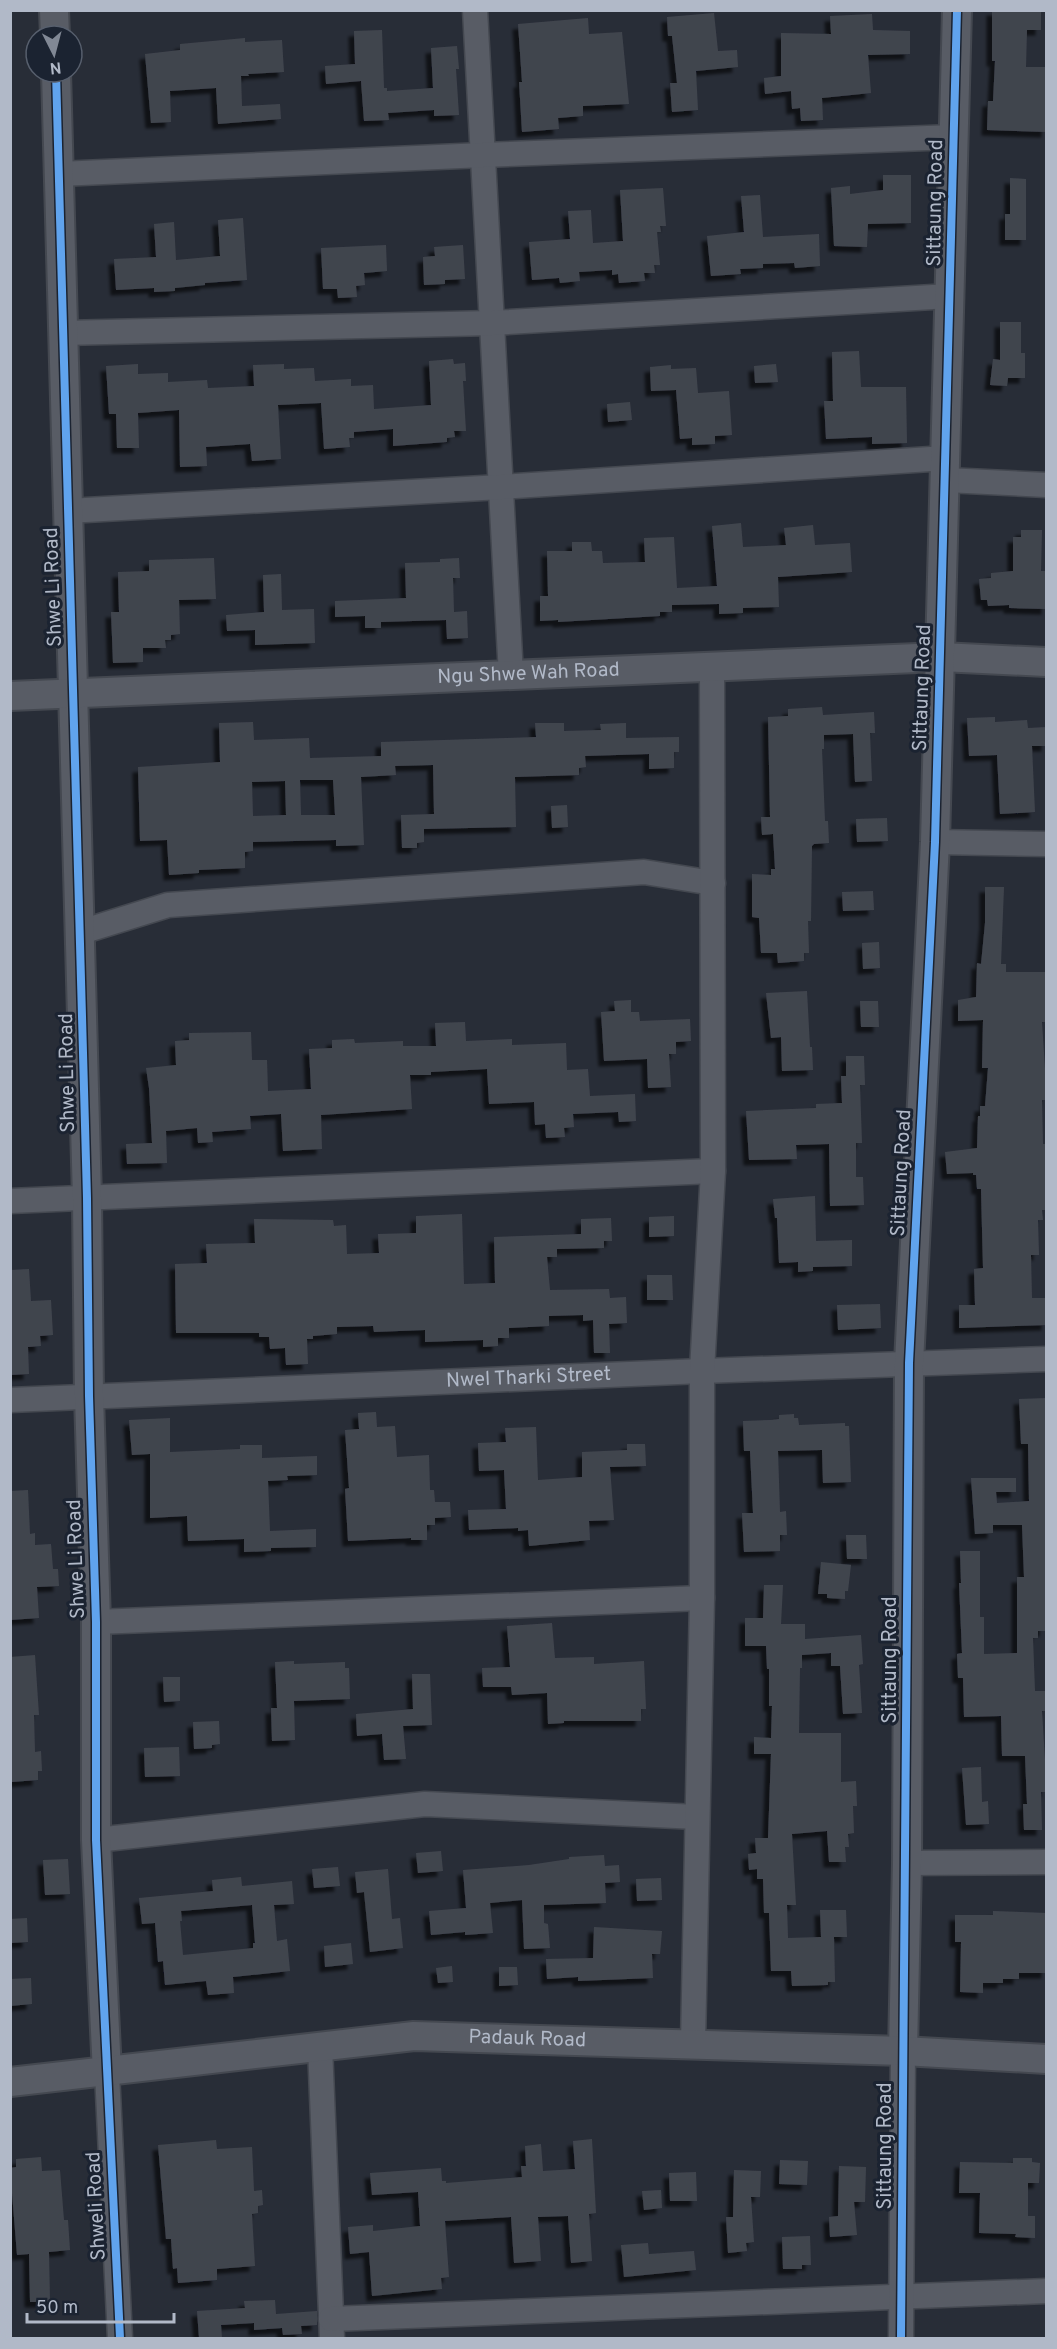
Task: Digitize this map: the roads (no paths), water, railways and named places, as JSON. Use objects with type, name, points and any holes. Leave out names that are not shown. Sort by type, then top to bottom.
[{"type":"street","points":[[475,10],[511,675]]},
{"type":"street","name":"Sittaung Road","points":[[901,2338],[909,1363],[935,842],[957,10]]},
{"type":"street","name":"Shwe Li Road","points":[[56,84],[81,932],[89,1396],[96,1622],[96,1840],[107,2073]]},
{"type":"street","points":[[59,174],[483,154],[954,137]]},
{"type":"street","points":[[63,333],[492,323],[950,296]]},
{"type":"street","points":[[68,511],[501,487],[946,469],[1047,485]]},
{"type":"street","name":"Ngu Shwe Wah Road","points":[[10,696],[941,657],[1047,662]]},
{"type":"street","points":[[693,2044],[702,1598],[702,1371],[713,1171],[712,667]]},
{"type":"street","points":[[935,842],[1047,844]]},
{"type":"street","points":[[81,932],[168,905],[644,872],[713,883]]},
{"type":"street","points":[[10,1201],[713,1171]]},
{"type":"street","name":"Nwel Tharki Street","points":[[10,1400],[1047,1359]]},
{"type":"street","points":[[96,1622],[702,1598]]},
{"type":"street","points":[[96,1840],[425,1804],[698,1817]]},
{"type":"street","points":[[906,1863],[1047,1862]]},
{"type":"street","name":"Padauk Road","points":[[10,2082],[107,2073],[414,2036],[903,2051],[1047,2059]]},
{"type":"street","points":[[320,2047],[332,2329],[901,2296],[1047,2291]]},
{"type":"street","name":"Shweli Road","points":[[107,2073],[120,2338]]}]
